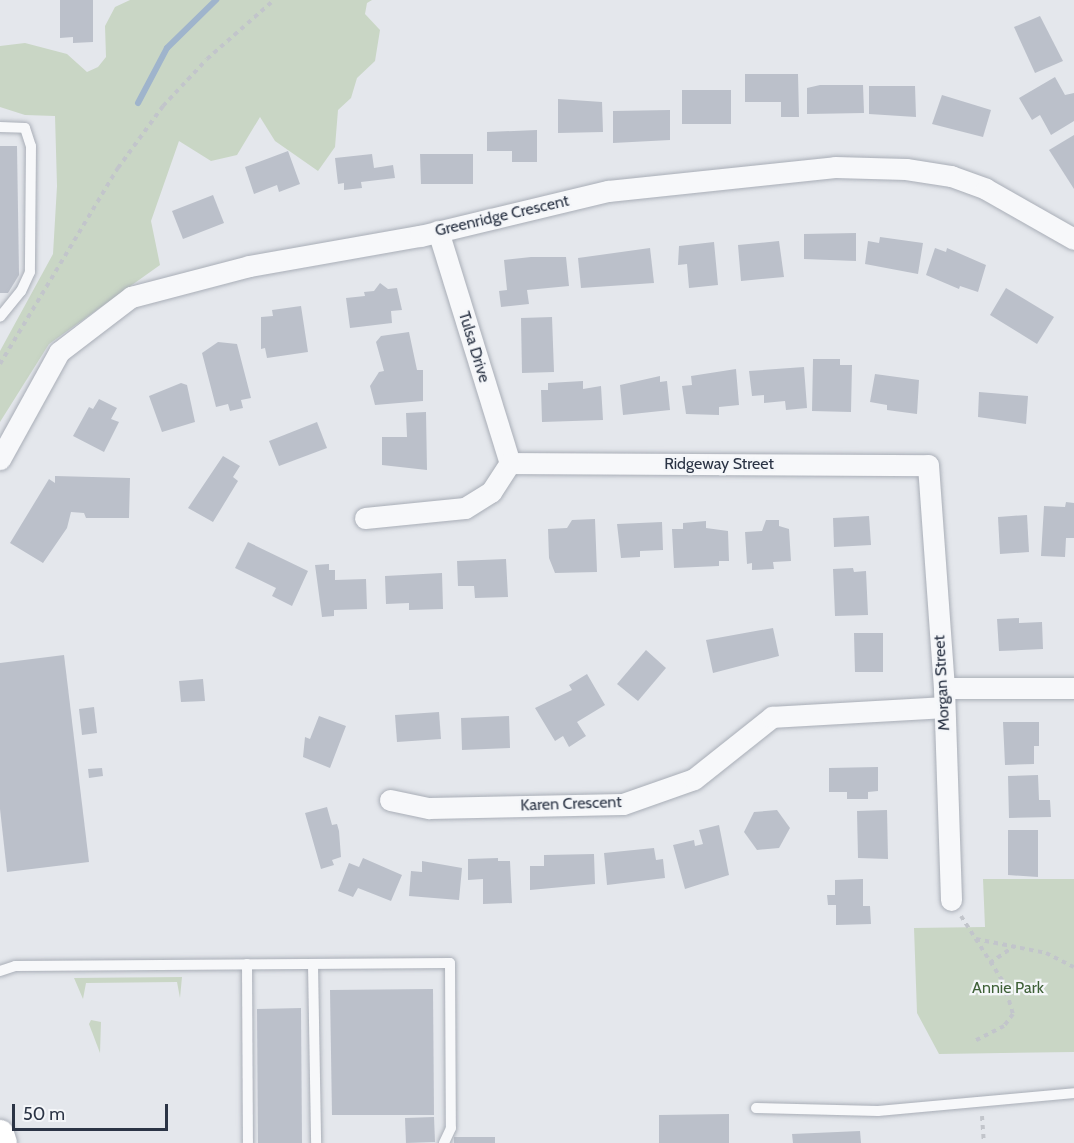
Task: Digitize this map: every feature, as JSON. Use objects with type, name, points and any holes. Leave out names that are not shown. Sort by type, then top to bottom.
[{"type":"main road","points":[[0,1134],[3,1143]]},
{"type":"street","name":"Greenridge Crescent","points":[[0,459],[59,352],[131,297],[249,266],[438,231],[608,191],[835,167],[951,176],[986,189],[1074,239]]},
{"type":"street","name":"Tulsa Drive","points":[[438,231],[510,463]]},
{"type":"street","name":"Ridgeway Street","points":[[510,463],[928,465]]},
{"type":"street","points":[[365,518],[465,508],[491,492],[510,463]]},
{"type":"street","name":"Morgan Street","points":[[928,465],[944,698],[951,900]]},
{"type":"street","name":"Karen Crescent","points":[[390,800],[429,808],[623,804],[694,779],[772,717],[944,698],[1074,688]]},
{"type":"lane","points":[[0,127],[25,128],[31,146],[30,272],[21,291],[0,317]]},
{"type":"lane","points":[[0,971],[15,966],[450,963],[451,1128],[444,1143]]},
{"type":"lane","points":[[247,964],[248,1143]]},
{"type":"lane","points":[[313,964],[315,1143]]},
{"type":"lane","points":[[756,1108],[878,1111],[1074,1093]]},
{"type":"path","points":[[0,364],[118,168],[164,106],[207,59],[274,0]]},
{"type":"path","points":[[951,900],[1004,983],[1013,1014],[1004,1026],[973,1042]]},
{"type":"path","points":[[976,939],[1046,953],[1074,967]]},
{"type":"path","points":[[990,963],[1015,946]]},
{"type":"path","points":[[981,1103],[984,1143]]},
{"type":"green space","points":[[130,0],[372,0],[367,3],[365,14],[380,30],[375,61],[357,78],[351,98],[338,110],[335,147],[318,171],[275,141],[260,117],[237,155],[211,161],[179,141],[151,221],[160,265],[49,344],[0,422],[0,351],[53,254],[57,186],[55,116],[25,115],[0,107],[0,46],[25,43],[67,54],[87,72],[98,67],[106,57],[105,26],[115,7]]},
{"type":"green space","name":"Annie Park","points":[[983,879],[1074,879],[1074,1052],[939,1054],[917,1013],[914,928],[985,927]]},
{"type":"green space","points":[[182,977],[180,998],[177,982],[86,983],[83,999],[74,978]]},
{"type":"green space","points":[[91,1020],[101,1022],[100,1053],[89,1024]]},
{"type":"building","points":[[60,0],[93,0],[93,42],[73,43],[73,37],[60,38]]},
{"type":"building","points":[[1040,16],[1063,61],[1035,73],[1014,27]]},
{"type":"building","points":[[745,74],[798,74],[799,117],[781,117],[781,102],[745,102]]},
{"type":"building","points":[[1055,77],[1065,95],[1074,93],[1074,121],[1051,135],[1040,115],[1032,120],[1019,98]]},
{"type":"building","points":[[820,85],[863,85],[864,113],[807,114],[807,88]]},
{"type":"building","points":[[869,86],[915,86],[916,117],[869,114]]},
{"type":"building","points":[[682,90],[731,90],[731,124],[682,124]]},
{"type":"building","points":[[942,95],[991,110],[983,137],[932,124]]},
{"type":"building","points":[[558,99],[602,102],[603,132],[558,133]]},
{"type":"building","points":[[670,110],[670,140],[613,143],[613,111]]},
{"type":"building","points":[[537,130],[537,162],[512,162],[512,151],[487,151],[487,132]]},
{"type":"building","points":[[1074,135],[1074,189],[1049,150]]},
{"type":"building","points":[[0,146],[17,146],[19,275],[8,293],[0,293]]},
{"type":"building","points":[[288,151],[300,184],[279,192],[277,185],[254,194],[245,167]]},
{"type":"building","points":[[372,154],[374,168],[393,165],[395,178],[361,182],[362,188],[344,190],[344,183],[338,184],[335,158]]},
{"type":"building","points":[[420,154],[473,154],[473,184],[421,184]]},
{"type":"building","points":[[213,195],[224,223],[183,239],[172,211]]},
{"type":"building","points":[[856,233],[856,261],[804,259],[804,234]]},
{"type":"building","points":[[880,237],[923,243],[918,274],[865,264],[868,241],[879,243]]},
{"type":"building","points":[[779,241],[784,277],[741,281],[738,245]]},
{"type":"building","points":[[714,242],[718,285],[689,288],[687,264],[678,265],[679,246]]},
{"type":"building","points":[[650,248],[654,283],[581,288],[578,258]]},
{"type":"building","points":[[935,248],[946,252],[947,248],[986,265],[978,292],[960,286],[959,289],[926,275]]},
{"type":"building","points":[[566,257],[569,286],[527,290],[529,304],[501,307],[499,291],[507,290],[504,260]]},
{"type":"building","points":[[380,283],[388,289],[397,288],[402,310],[391,311],[392,323],[350,328],[346,298],[365,296],[364,292],[374,291]]},
{"type":"building","points":[[1006,288],[1054,317],[1037,344],[990,315]]},
{"type":"building","points":[[301,306],[308,352],[267,358],[265,348],[261,349],[261,317],[273,316],[272,310]]},
{"type":"building","points":[[552,317],[554,372],[522,373],[521,318]]},
{"type":"building","points":[[409,332],[417,370],[423,370],[423,401],[375,405],[370,386],[379,372],[384,371],[376,342],[381,336]]},
{"type":"building","points":[[218,342],[237,344],[251,398],[241,400],[243,408],[230,411],[228,404],[216,407],[202,353]]},
{"type":"building","points":[[813,359],[840,359],[840,365],[852,365],[851,412],[812,411]]},
{"type":"building","points":[[804,367],[807,408],[786,410],[785,401],[764,403],[764,395],[752,396],[749,371]]},
{"type":"building","points":[[736,369],[739,405],[719,407],[719,415],[686,414],[682,386],[692,385],[691,376]]},
{"type":"building","points":[[875,374],[919,380],[917,414],[887,410],[887,405],[870,402]]},
{"type":"building","points":[[660,376],[660,382],[667,381],[670,410],[623,415],[620,385]]},
{"type":"building","points":[[583,381],[583,389],[601,386],[603,420],[542,422],[541,390],[548,390],[548,383]]},
{"type":"building","points":[[181,383],[187,385],[195,422],[162,432],[149,396]]},
{"type":"building","points":[[979,392],[1028,396],[1026,424],[978,417]]},
{"type":"building","points":[[99,399],[117,408],[111,419],[119,422],[104,452],[73,436],[89,407],[93,409]]},
{"type":"building","points":[[426,412],[427,470],[382,465],[382,437],[407,437],[406,413]]},
{"type":"building","points":[[317,422],[327,448],[279,466],[269,441]]},
{"type":"building","points":[[223,456],[240,466],[233,477],[238,481],[213,522],[188,508]]},
{"type":"building","points":[[55,476],[130,478],[129,518],[86,518],[84,513],[71,512],[67,528],[43,563],[10,543],[49,479],[55,483]]},
{"type":"building","points":[[1066,502],[1074,503],[1074,538],[1066,538],[1065,557],[1041,556],[1044,506],[1065,507]]},
{"type":"building","points":[[1027,515],[1029,552],[1000,554],[998,517]]},
{"type":"building","points":[[869,516],[871,545],[834,547],[833,518]]},
{"type":"building","points":[[595,519],[597,572],[555,573],[549,558],[548,529],[567,528],[572,520]]},
{"type":"building","points":[[766,520],[779,520],[779,526],[789,529],[791,561],[773,562],[774,569],[752,570],[752,563],[747,564],[745,532],[762,531]]},
{"type":"building","points":[[706,521],[706,528],[728,531],[729,561],[719,561],[719,566],[674,568],[672,529],[683,529],[683,523]]},
{"type":"building","points":[[662,522],[663,550],[640,551],[640,557],[621,558],[617,524]]},
{"type":"building","points":[[248,542],[308,571],[292,606],[272,596],[276,588],[235,568]]},
{"type":"building","points":[[506,559],[508,597],[475,598],[474,586],[458,586],[457,561]]},
{"type":"building","points":[[329,564],[329,570],[335,570],[335,580],[366,579],[367,609],[334,610],[334,616],[322,617],[315,565]]},
{"type":"building","points":[[853,568],[854,572],[866,571],[868,615],[835,616],[833,569]]},
{"type":"building","points":[[442,573],[443,609],[409,610],[409,603],[386,604],[385,576]]},
{"type":"building","points":[[1019,618],[1019,623],[1042,622],[1043,649],[999,651],[997,619]]},
{"type":"building","points":[[773,628],[779,656],[713,673],[706,640]]},
{"type":"building","points":[[854,633],[883,633],[883,672],[855,672]]},
{"type":"building","points":[[646,650],[666,668],[638,701],[617,684]]},
{"type":"building","points":[[64,655],[89,862],[7,872],[0,809],[0,663]]},
{"type":"building","points":[[587,674],[605,705],[577,722],[586,736],[569,747],[563,736],[555,741],[535,708],[572,690],[569,685]]},
{"type":"building","points":[[203,679],[205,701],[181,702],[179,681]]},
{"type":"building","points":[[94,707],[97,733],[82,735],[79,709]]},
{"type":"building","points":[[439,712],[441,739],[397,742],[395,715]]},
{"type":"building","points":[[319,716],[346,726],[330,768],[303,757],[305,737],[310,739]]},
{"type":"building","points":[[509,716],[510,748],[462,750],[461,718]]},
{"type":"building","points":[[1003,722],[1039,722],[1039,746],[1034,746],[1034,764],[1005,765]]},
{"type":"building","points":[[878,767],[878,791],[868,792],[868,799],[847,799],[847,792],[829,792],[829,768]]},
{"type":"building","points":[[102,768],[103,776],[89,778],[88,769]]},
{"type":"building","points":[[1038,775],[1039,800],[1050,800],[1051,817],[1009,818],[1008,776]]},
{"type":"building","points":[[327,807],[332,825],[337,824],[339,831],[341,857],[332,860],[334,865],[321,869],[305,813]]},
{"type":"building","points":[[777,810],[790,828],[779,848],[757,850],[744,832],[754,812]]},
{"type":"building","points":[[887,810],[888,859],[858,858],[857,811]]},
{"type":"building","points":[[719,825],[729,875],[685,889],[673,845],[694,840],[695,846],[703,844],[699,830]]},
{"type":"building","points":[[1008,830],[1038,830],[1038,877],[1008,875]]},
{"type":"building","points":[[654,848],[656,860],[663,859],[665,878],[607,885],[604,853]]},
{"type":"building","points":[[594,854],[595,884],[530,890],[530,866],[544,866],[544,855]]},
{"type":"building","points":[[363,858],[402,875],[391,901],[358,888],[353,897],[338,891],[349,863],[359,867]]},
{"type":"building","points":[[498,858],[498,861],[510,861],[512,903],[483,904],[483,879],[468,880],[468,859]]},
{"type":"building","points":[[422,861],[462,868],[459,900],[409,896],[411,871],[422,872]]},
{"type":"building","points":[[863,879],[863,906],[870,906],[871,924],[836,925],[836,905],[828,905],[827,895],[835,895],[835,880]]},
{"type":"building","points":[[433,989],[434,1115],[332,1115],[330,990]]},
{"type":"building","points":[[301,1008],[302,1143],[258,1143],[257,1009]]},
{"type":"building","points":[[729,1114],[729,1143],[659,1143],[659,1115]]},
{"type":"building","points":[[434,1117],[435,1142],[406,1143],[405,1118]]},
{"type":"building","points":[[860,1131],[861,1143],[793,1143],[792,1134]]},
{"type":"building","points":[[454,1137],[495,1137],[495,1143],[454,1143]]},
{"type":"waterway","points":[[138,103],[167,48],[216,0]]}]
